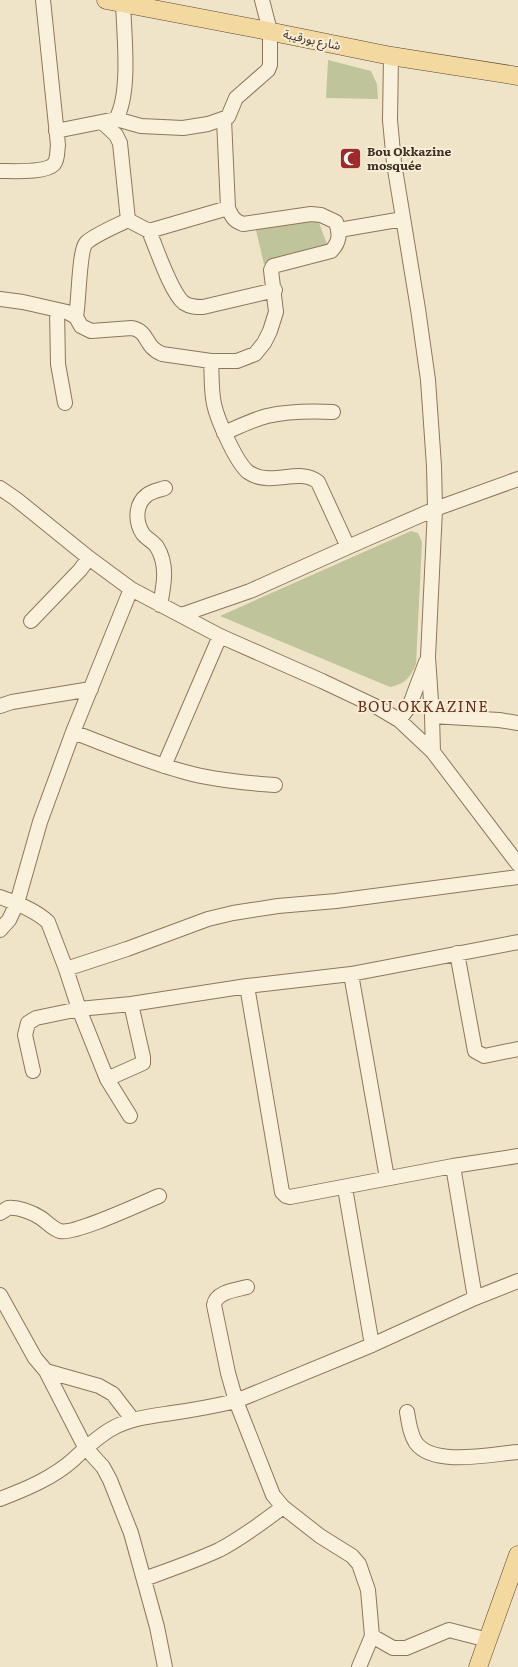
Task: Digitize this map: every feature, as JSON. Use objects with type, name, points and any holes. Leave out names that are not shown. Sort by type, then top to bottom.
[{"type":"main road","name":"شارع بورقيبة","points":[[114,2],[391,56],[518,76]]},
{"type":"main road","points":[[478,1667],[514,1578],[518,1555]]},
{"type":"street","points":[[0,171],[40,170],[50,167],[57,159],[43,0]]},
{"type":"street","points":[[56,132],[116,119],[140,126],[183,128],[224,119],[230,114],[236,98],[268,70],[271,58],[270,31],[262,0]]},
{"type":"street","points":[[114,2],[124,94],[122,110],[116,119]]},
{"type":"street","points":[[391,56],[390,120],[394,163],[428,380],[435,509],[428,657],[433,752]]},
{"type":"street","points":[[0,300],[23,302],[67,312],[76,317],[81,326],[90,332],[132,328],[138,330],[144,334],[149,345],[155,351],[162,354],[211,362],[237,361],[255,354],[264,343],[276,312],[271,270],[273,266],[330,251],[337,245],[339,230],[336,222],[329,218],[311,214],[243,224],[236,222],[228,208],[224,119]]},
{"type":"street","points":[[102,122],[116,135],[120,143],[128,220]]},
{"type":"street","points":[[149,231],[228,208]]},
{"type":"street","points":[[339,230],[403,219]]},
{"type":"street","points":[[128,220],[149,231],[173,290],[182,302],[191,307],[203,307],[274,290]]},
{"type":"street","points":[[76,317],[79,305],[81,256],[84,246],[90,240],[128,220]]},
{"type":"street","points":[[57,310],[58,364],[65,404]]},
{"type":"street","points":[[211,362],[213,402],[224,433],[246,471],[255,477],[304,476],[314,479],[318,482],[348,547]]},
{"type":"street","points":[[224,433],[278,414],[310,411],[333,412]]},
{"type":"street","points":[[180,615],[250,591],[435,509],[518,479]]},
{"type":"street","points":[[0,480],[16,499]]},
{"type":"street","points":[[0,488],[57,534],[131,589],[220,636],[322,681],[376,707],[398,720],[433,752],[518,864]]},
{"type":"street","points":[[160,605],[165,576],[163,565],[157,547],[144,536],[139,526],[137,514],[140,502],[146,495],[165,488]]},
{"type":"street","points":[[31,621],[80,570],[89,558]]},
{"type":"street","points":[[0,930],[9,920],[17,903],[40,822],[73,732],[131,589]]},
{"type":"street","points":[[164,766],[220,636]]},
{"type":"street","points":[[398,720],[409,707],[428,657]]},
{"type":"street","points":[[0,706],[12,702],[91,689]]},
{"type":"street","points":[[432,716],[518,723]]},
{"type":"street","points":[[73,732],[187,773],[275,785]]},
{"type":"street","points":[[66,969],[208,919],[233,913],[518,877]]},
{"type":"street","points":[[0,897],[17,903],[48,922],[79,1009],[108,1078],[130,1116]]},
{"type":"street","points":[[33,1071],[25,1036],[28,1023],[36,1018],[79,1009],[131,1004],[247,986],[351,974],[518,942]]},
{"type":"street","points":[[457,953],[475,1051],[484,1056],[518,1049]]},
{"type":"street","points":[[351,974],[386,1178]]},
{"type":"street","points":[[247,986],[282,1192],[286,1196],[290,1197],[345,1188],[386,1178],[518,1156]]},
{"type":"street","points":[[108,1078],[143,1063],[131,1004]]},
{"type":"street","points":[[453,1166],[476,1298]]},
{"type":"street","points":[[345,1188],[372,1345]]},
{"type":"street","points":[[0,1213],[8,1208],[20,1210],[39,1217],[60,1231],[71,1231],[159,1196]]},
{"type":"street","points":[[0,1499],[33,1486],[56,1472],[74,1459],[85,1447],[112,1428],[133,1420],[236,1401],[372,1345],[518,1281]]},
{"type":"street","points":[[247,1287],[219,1295],[214,1300],[228,1373],[236,1401],[268,1484],[277,1501],[320,1536],[352,1556],[359,1564],[368,1590],[372,1636],[359,1667]]},
{"type":"street","points":[[0,1295],[35,1358],[46,1371],[85,1447],[103,1467],[110,1480],[130,1533],[144,1579],[157,1627],[165,1667]]},
{"type":"street","points":[[46,1371],[99,1386],[113,1394],[133,1420]]},
{"type":"street","points":[[407,1412],[415,1442],[422,1449],[433,1455],[444,1458],[518,1452]]},
{"type":"street","points":[[144,1579],[192,1562],[220,1549],[243,1536],[283,1507]]},
{"type":"street","points":[[372,1636],[393,1648],[406,1648],[419,1644],[436,1634],[449,1630],[488,1640]]},
{"type":"green space","points":[[328,60],[371,71],[377,84],[378,99],[326,98]]},
{"type":"green space","points":[[318,220],[328,247],[264,264],[255,226]]},
{"type":"green space","points":[[411,531],[418,533],[422,542],[416,664],[409,677],[400,684],[390,687],[220,616]]},
{"type":"place","name":"Bou Okkazine mosquée","points":[[351,159]]},
{"type":"district","name":"BOU OKKAZINE","points":[[423,707]]}]
